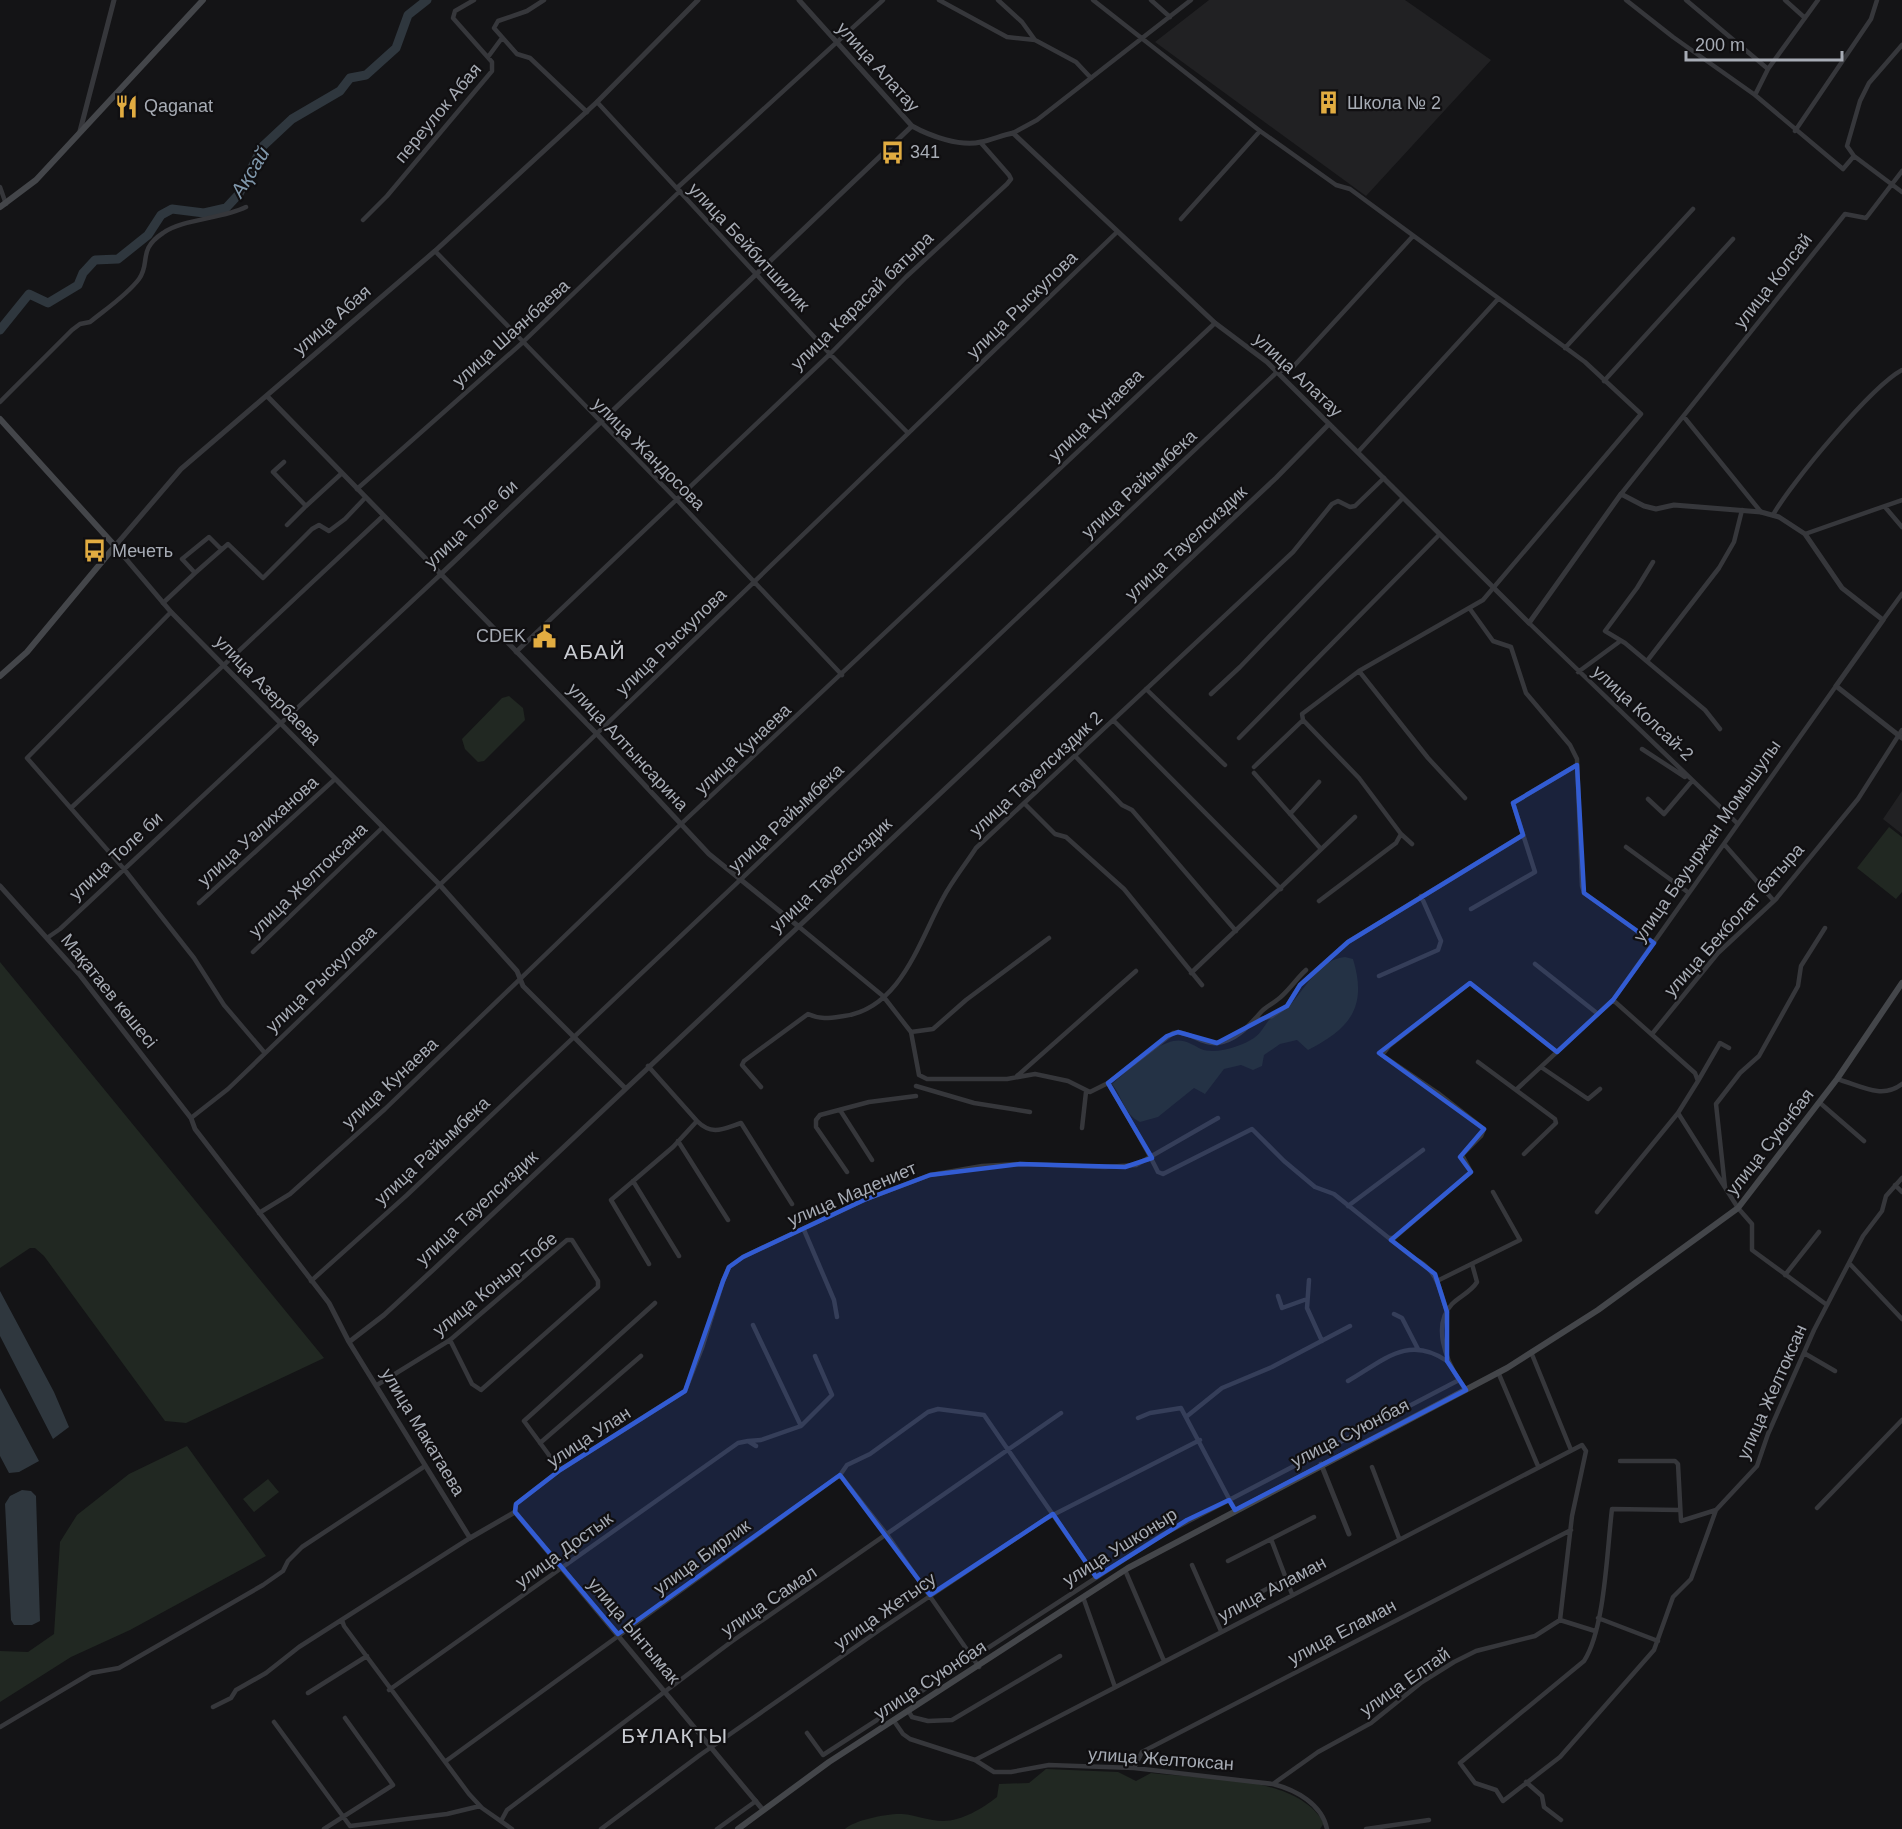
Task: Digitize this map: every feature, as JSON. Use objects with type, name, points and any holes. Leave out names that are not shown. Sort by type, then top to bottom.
[{"type":"main road","points":[[3,205],[36,180],[204,0]]},
{"type":"main road","name":"улица Азербаева","points":[[0,419],[115,546]]},
{"type":"main road","name":"улица Абая","points":[[1,672],[27,652],[115,546]]},
{"type":"main road","name":"улица Суюнбая","points":[[738,1829],[830,1762],[1125,1570],[1466,1390],[1598,1310],[1738,1208],[1837,1079],[1902,983]]},
{"type":"street","points":[[80,131],[114,0]]},
{"type":"street","name":"переулок Абая","points":[[363,220],[387,196],[492,71],[494,67],[488,57],[453,18],[455,11],[474,0]]},
{"type":"street","points":[[544,0],[527,11],[511,14],[498,21],[494,28],[517,54],[530,58],[587,112]]},
{"type":"street","name":"улица Абая","points":[[115,546],[169,481],[435,252],[587,112],[698,0]]},
{"type":"street","name":"улица Алатау","points":[[799,0],[912,126],[934,136],[964,143],[981,143]]},
{"type":"street","name":"улица Шаянбаева","points":[[357,489],[522,343],[678,190],[883,0]]},
{"type":"street","points":[[939,0],[1007,37],[1035,40],[1076,62],[1091,78]]},
{"type":"street","points":[[998,0],[1022,22],[1035,40]]},
{"type":"street","points":[[1093,0],[1260,131],[1336,185],[1350,189],[1564,348],[1641,414],[1483,600],[1359,671],[1302,714],[1303,720],[1359,778],[1401,834],[1412,844]]},
{"type":"street","points":[[1151,0],[1170,17]]},
{"type":"street","points":[[981,143],[1013,133],[1037,120],[1191,0]]},
{"type":"street","points":[[1626,0],[1673,37],[1755,95],[1843,169],[1854,156]]},
{"type":"street","points":[[1686,0],[1768,69]]},
{"type":"street","points":[[1785,0],[1805,18]]},
{"type":"street","points":[[1755,95],[1768,69],[1818,0]]},
{"type":"street","points":[[1795,130],[1871,19],[1877,0]]},
{"type":"street","points":[[488,57],[502,38]]},
{"type":"street","points":[[1902,45],[1869,83],[1860,101],[1847,146],[1854,156],[1902,192]]},
{"type":"street","name":"улица Бейбитшилик","points":[[597,102],[830,354],[908,433]]},
{"type":"street","name":"улица Толе би","points":[[47,938],[440,575],[912,126]]},
{"type":"street","points":[[1181,219],[1260,131]]},
{"type":"street","name":"улица Алатау","points":[[1013,133],[1116,233],[1215,323],[1277,372],[1384,478],[1438,536],[1529,623]]},
{"type":"street","name":"улица Карасай батыра","points":[[516,652],[1011,179],[981,143]]},
{"type":"street","points":[[1892,184],[1902,171]]},
{"type":"street","name":"улица Колсай","points":[[1529,623],[1621,494],[1845,214],[1866,218],[1892,184]]},
{"type":"street","points":[[0,187],[3,205]]},
{"type":"street","points":[[0,402],[72,330],[80,324],[90,322],[138,281],[143,272],[144,257],[150,244],[165,231],[233,214],[246,207]]},
{"type":"street","points":[[1564,348],[1693,209]]},
{"type":"street","name":"улица Рыскулова","points":[[191,1118],[228,1089],[1116,233]]},
{"type":"street","name":"улица Райымбека","points":[[311,1281],[407,1195],[1277,372],[1293,367],[1413,236]]},
{"type":"street","points":[[1604,381],[1733,239]]},
{"type":"street","name":"улица Жандосова","points":[[435,252],[599,423],[677,500],[842,675]]},
{"type":"street","points":[[1358,452],[1498,299]]},
{"type":"street","name":"улица Кунаева","points":[[259,1213],[290,1194],[385,1109],[681,824],[1215,323]]},
{"type":"street","points":[[1773,515],[1847,422],[1877,389],[1902,370]]},
{"type":"street","name":"улица Алтынсарина","points":[[267,396],[596,733],[715,860],[883,996],[910,1032]]},
{"type":"street","points":[[1684,417],[1761,512]]},
{"type":"street","name":"улица Тауелсиздик","points":[[349,1342],[426,1276],[1276,478],[1329,424]]},
{"type":"street","points":[[284,462],[273,472],[306,506]]},
{"type":"street","points":[[287,525],[342,473]]},
{"type":"street","name":"улица Тауелсиздик 2","points":[[761,1087],[742,1065],[808,1014],[819,1019],[861,1014],[883,996],[913,962],[943,897],[976,848],[1293,552],[1332,504],[1338,501],[1350,507],[1356,506],[1384,478]]},
{"type":"street","points":[[1621,494],[1644,506],[1656,509],[1674,505],[1742,510],[1773,515],[1805,534],[1842,588],[1883,620]]},
{"type":"street","points":[[163,603],[228,544],[232,545],[263,578],[312,529],[319,525],[329,531],[345,519],[365,498]]},
{"type":"street","points":[[1210,694],[1240,667],[1402,499]]},
{"type":"street","points":[[1805,534],[1902,500]]},
{"type":"street","points":[[1885,507],[1902,527]]},
{"type":"street","points":[[1647,661],[1719,568],[1734,542],[1742,510]]},
{"type":"street","points":[[71,808],[224,666],[323,570],[340,559],[383,516]]},
{"type":"street","points":[[1239,738],[1438,536]]},
{"type":"street","points":[[195,573],[182,559],[209,537],[221,549]]},
{"type":"street","name":"улица Азербаева","points":[[115,546],[171,612],[439,884],[517,971],[523,986],[625,1088]]},
{"type":"street","points":[[1653,562],[1605,631],[1619,642],[1625,643],[1705,710],[1720,729]]},
{"type":"street","name":"улица Бауыржан Момышулы","points":[[1517,1089],[1613,1000],[1902,594]]},
{"type":"street","points":[[1470,609],[1494,641],[1511,646],[1526,693],[1570,745],[1577,765],[1581,886],[1584,893],[1654,943]]},
{"type":"street","points":[[171,612],[27,758],[124,869],[194,958],[224,1005],[264,1052]]},
{"type":"street","name":"улица Колсай-2","points":[[1529,623],[1738,824]]},
{"type":"street","points":[[1578,672],[1619,642]]},
{"type":"street","points":[[1359,671],[1428,758],[1465,798]]},
{"type":"street","points":[[1836,686],[1901,735]]},
{"type":"street","points":[[1146,689],[1226,765]]},
{"type":"street","points":[[1113,720],[1281,889]]},
{"type":"street","points":[[1254,766],[1303,720]]},
{"type":"street","name":"улица Бекболат батыра","points":[[1652,1034],[1718,953],[1774,901],[1858,799],[1901,735]]},
{"type":"street","points":[[1642,749],[1694,782],[1664,814],[1648,799]]},
{"type":"street","points":[[1075,756],[1122,805],[1132,810],[1236,931]]},
{"type":"street","points":[[1471,909],[1535,872],[1513,803],[1577,765]]},
{"type":"street","points":[[1254,773],[1321,849]]},
{"type":"street","name":"улица Уалиханова","points":[[199,903],[336,779]]},
{"type":"street","points":[[1290,814],[1319,782]]},
{"type":"street","points":[[1024,803],[1054,834],[1066,837],[1124,889],[1202,985]]},
{"type":"street","points":[[1191,973],[1355,817]]},
{"type":"street","name":"улица Желтоксана","points":[[253,952],[382,826]]},
{"type":"street","points":[[1319,901],[1396,843],[1401,834]]},
{"type":"street","points":[[1254,1021],[1272,1016],[1287,1006],[1300,985],[1348,942],[1523,835]]},
{"type":"street","points":[[1724,844],[1774,901]]},
{"type":"street","points":[[1626,847],[1689,893]]},
{"type":"street","name":"Мақатаев көшесі","points":[[0,886],[80,974],[191,1118],[195,1129],[259,1213]]},
{"type":"street","points":[[1379,976],[1438,950],[1441,941],[1421,896]]},
{"type":"street","points":[[1725,1187],[1716,1104],[1740,1073],[1759,1056],[1798,986],[1801,966],[1825,928]]},
{"type":"street","points":[[1049,938],[966,1000],[933,1029],[910,1032],[920,1075],[927,1079],[1048,1075],[1068,1081],[1086,1092]]},
{"type":"street","points":[[1535,964],[1598,1014]]},
{"type":"street","points":[[1086,1092],[1108,1083],[1167,1036],[1178,1032],[1204,1042],[1217,1043],[1245,1031],[1306,970]]},
{"type":"street","points":[[1017,1076],[1136,971]]},
{"type":"street","points":[[1389,1239],[1394,1238],[1471,1172],[1462,1155],[1481,1137],[1484,1129],[1438,1093],[1382,1055],[1389,1046],[1470,983],[1557,1052]]},
{"type":"street","points":[[1613,1000],[1695,1072],[1698,1081]]},
{"type":"street","points":[[1597,1212],[1678,1113],[1720,1042],[1729,1048]]},
{"type":"street","points":[[1478,1062],[1555,1119],[1556,1123],[1524,1154]]},
{"type":"street","points":[[648,1066],[706,1130],[714,1131],[741,1123],[792,1204]]},
{"type":"street","points":[[1541,1066],[1588,1099],[1600,1089]]},
{"type":"street","points":[[1837,1079],[1882,1093],[1892,1091],[1902,1084]]},
{"type":"street","points":[[1108,1083],[1119,1097],[1124,1112],[1158,1172],[1163,1174],[1252,1129],[1316,1187],[1334,1194],[1389,1239],[1425,1264],[1435,1274],[1447,1312]]},
{"type":"street","points":[[916,1086],[974,1103],[1030,1112]]},
{"type":"street","points":[[1083,1128],[1086,1092]]},
{"type":"street","points":[[847,1172],[816,1126],[820,1115],[869,1102],[916,1096]]},
{"type":"street","points":[[1820,1102],[1864,1142]]},
{"type":"street","points":[[840,1110],[872,1161]]},
{"type":"street","points":[[1678,1113],[1738,1208],[1752,1224],[1752,1250],[1827,1305]]},
{"type":"street","name":"улица Мадениет","points":[[685,1391],[729,1267],[743,1257],[864,1200],[930,1175],[976,1167],[1020,1164],[1125,1167],[1151,1156],[1218,1118]]},
{"type":"street","points":[[649,1264],[611,1200],[678,1141],[697,1121]]},
{"type":"street","points":[[678,1141],[728,1220]]},
{"type":"street","points":[[1348,1206],[1423,1150]]},
{"type":"street","name":"улица Желтоксан","points":[[1595,1631],[1591,1650],[1584,1661],[1460,1763],[1475,1783],[1496,1790],[1503,1801],[1560,1756],[1654,1650],[1673,1597],[1691,1579],[1716,1510],[1758,1466],[1768,1434],[1827,1305],[1863,1236],[1882,1211],[1886,1197],[1902,1178]]},
{"type":"street","points":[[633,1181],[679,1256]]},
{"type":"street","points":[[1895,1185],[1902,1192]]},
{"type":"street","points":[[1437,1281],[1520,1240],[1494,1192]]},
{"type":"street","name":"улица Макатаева","points":[[259,1213],[328,1303],[349,1342],[470,1538]]},
{"type":"street","points":[[804,1230],[834,1300],[837,1317]]},
{"type":"street","points":[[1785,1275],[1819,1232]]},
{"type":"street","name":"улица Коныр-Тобе","points":[[377,1385],[450,1340],[564,1242],[572,1240],[599,1285],[481,1390],[472,1384],[450,1340]]},
{"type":"street","points":[[1849,1263],[1902,1319]]},
{"type":"street","points":[[1466,1390],[1447,1361],[1443,1332],[1447,1312],[1451,1305],[1477,1282],[1472,1264]]},
{"type":"street","points":[[1309,1280],[1307,1299],[1310,1315],[1318,1328],[1322,1341]]},
{"type":"street","points":[[1278,1296],[1282,1308],[1307,1299]]},
{"type":"street","points":[[560,1470],[524,1421],[655,1304]]},
{"type":"street","points":[[1394,1314],[1402,1318],[1418,1349]]},
{"type":"street","points":[[753,1325],[801,1426],[832,1395],[815,1356]]},
{"type":"street","points":[[1186,1417],[1222,1388],[1272,1367],[1350,1326]]},
{"type":"street","points":[[1348,1381],[1396,1352],[1418,1349],[1447,1361]]},
{"type":"street","points":[[1531,1352],[1571,1450]]},
{"type":"street","points":[[1804,1353],[1835,1371]]},
{"type":"street","points":[[540,1443],[641,1356]]},
{"type":"street","points":[[1498,1372],[1538,1466]]},
{"type":"street","name":"улица Ушконыр","points":[[807,1733],[823,1755],[972,1656],[1187,1520],[1459,1380]]},
{"type":"street","name":"улица Улан","points":[[514,1512],[516,1504],[560,1470],[685,1391]]},
{"type":"street","points":[[1138,1418],[1176,1407],[1181,1408],[1200,1440],[1235,1510]]},
{"type":"street","name":"улица Бирлик","points":[[446,1761],[840,1475],[847,1465],[870,1454],[928,1412],[938,1408],[984,1415],[1010,1451]]},
{"type":"street","name":"улица Самал","points":[[501,1821],[507,1810],[730,1642],[888,1536],[1061,1413]]},
{"type":"street","points":[[1817,1508],[1902,1420]]},
{"type":"street","name":"улица Достык","points":[[391,1689],[461,1642],[738,1443],[772,1436],[801,1426]]},
{"type":"street","name":"улица Жетысу","points":[[601,1829],[930,1595],[1054,1515],[1200,1440]]},
{"type":"street","points":[[748,1441],[756,1446]]},
{"type":"street","name":"улица Аламан","points":[[975,1760],[1399,1538],[1583,1445],[1586,1451],[1571,1530]]},
{"type":"street","points":[[1010,1451],[1096,1576]]},
{"type":"street","points":[[1620,1461],[1677,1462],[1680,1519],[1683,1522],[1716,1510]]},
{"type":"street","points":[[1322,1464],[1349,1534]]},
{"type":"street","points":[[0,1727],[91,1673],[119,1668],[263,1585],[283,1571],[288,1561],[302,1547],[425,1466]]},
{"type":"street","points":[[1372,1467],[1399,1538]]},
{"type":"street","points":[[840,1475],[888,1536],[979,1667]]},
{"type":"street","points":[[1571,1530],[1560,1620],[1595,1631],[1612,1509],[1680,1510]]},
{"type":"street","points":[[213,1707],[231,1698],[236,1690],[266,1673],[342,1620],[514,1512]]},
{"type":"street","name":"улица Ынтымак","points":[[514,1512],[763,1810]]},
{"type":"street","points":[[1228,1562],[1314,1517]]},
{"type":"street","name":"улица Еламан","points":[[1134,1768],[1142,1752],[1571,1530]]},
{"type":"street","points":[[1271,1539],[1292,1594]]},
{"type":"street","points":[[1192,1565],[1221,1631]]},
{"type":"street","points":[[1125,1570],[1164,1661]]},
{"type":"street","points":[[1251,1597],[1286,1579]]},
{"type":"street","points":[[1083,1597],[1115,1687]]},
{"type":"street","points":[[1598,1618],[1658,1641]]},
{"type":"street","points":[[342,1620],[344,1626],[480,1806],[512,1829]]},
{"type":"street","name":"улица Елтай","points":[[1273,1784],[1318,1752],[1371,1723],[1422,1682],[1454,1662],[1476,1651],[1535,1636],[1560,1620]]},
{"type":"street","points":[[308,1693],[367,1656]]},
{"type":"street","points":[[909,1712],[912,1717],[928,1721],[952,1720],[1060,1656]]},
{"type":"street","points":[[324,1829],[393,1785],[345,1718]]},
{"type":"street","name":"улица Желтоксан","points":[[894,1721],[903,1734],[910,1739],[975,1760],[994,1772],[1011,1772],[1049,1765],[1134,1768],[1273,1784],[1288,1788],[1305,1799],[1324,1816],[1327,1829]]},
{"type":"street","points":[[274,1722],[350,1826],[447,1814],[480,1806]]},
{"type":"street","points":[[1526,1782],[1542,1796],[1544,1807],[1561,1820]]},
{"type":"street","points":[[717,1829],[756,1801]]},
{"type":"street","points":[[1366,1829],[1429,1820]]},
{"type":"highlighted area","points":[[1577,765],[1584,893],[1654,943],[1613,1000],[1557,1052],[1470,983],[1379,1053],[1484,1129],[1460,1157],[1471,1172],[1391,1240],[1435,1274],[1447,1312],[1447,1361],[1466,1390],[1235,1510],[1229,1500],[1187,1520],[1096,1577],[1053,1514],[930,1595],[840,1475],[618,1634],[515,1512],[516,1504],[560,1470],[685,1391],[729,1267],[743,1257],[864,1200],[930,1175],[1020,1164],[1125,1167],[1152,1158],[1108,1083],[1167,1036],[1178,1032],[1217,1043],[1287,1006],[1300,985],[1348,942],[1523,835],[1513,803]]},
{"type":"shaded area","points":[[1209,0],[1405,0],[1491,60],[1366,196],[1155,42]]},
{"type":"shaded area","points":[[509,696],[523,708],[525,720],[484,761],[478,762],[465,749],[462,739],[502,698]]},
{"type":"shaded area","points":[[1902,791],[1902,834],[1883,819]]},
{"type":"shaded area","points":[[1889,827],[1902,837],[1902,892],[1896,899],[1857,868]]},
{"type":"shaded area","points":[[1345,957],[1353,959],[1358,991],[1352,1015],[1334,1034],[1308,1050],[1297,1040],[1280,1044],[1264,1055],[1262,1066],[1253,1070],[1241,1065],[1224,1069],[1205,1094],[1194,1088],[1158,1117],[1140,1122],[1130,1115],[1112,1084],[1138,1061],[1160,1046],[1177,1041],[1207,1051],[1214,1051],[1236,1047],[1249,1041],[1259,1034],[1271,1018],[1291,1004],[1321,968],[1336,959]]},
{"type":"shaded area","points":[[0,962],[324,1358],[186,1423],[165,1421],[44,1256],[35,1248],[30,1248],[0,1268]]},
{"type":"shaded area","points":[[0,1291],[54,1392],[69,1427],[53,1439],[0,1336]]},
{"type":"shaded area","points":[[0,1388],[39,1461],[19,1472],[9,1473],[0,1456]]},
{"type":"shaded area","points":[[187,1446],[266,1556],[130,1630],[71,1657],[0,1702],[0,1651],[28,1652],[54,1634],[60,1542],[77,1515],[129,1474]]},
{"type":"shaded area","points":[[268,1479],[279,1492],[254,1512],[243,1499]]},
{"type":"shaded area","points":[[22,1490],[31,1491],[36,1496],[40,1621],[32,1625],[14,1625],[11,1620],[5,1504],[10,1496]]},
{"type":"shaded area","points":[[1046,1769],[1118,1772],[1136,1781],[1151,1773],[1246,1782],[1292,1795],[1310,1807],[1324,1823],[1320,1829],[845,1829],[864,1820],[896,1814],[938,1821],[957,1819],[979,1809],[997,1797],[999,1784],[1029,1783]]},
{"type":"waterway","name":"Ақсай","points":[[0,330],[29,294],[48,303],[78,285],[83,273],[95,260],[118,259],[148,235],[161,215],[172,209],[204,213],[226,208],[239,194],[262,147],[292,119],[340,91],[350,78],[366,75],[396,48],[408,15],[427,0]]},
{"type":"place","name":"Школа № 2","points":[[1329,103]]},
{"type":"place","name":"Qaganat","points":[[126,106]]},
{"type":"place","name":"341","points":[[892,152]]},
{"type":"place","name":"Мечеть","points":[[94,551]]},
{"type":"place","name":"CDEK","points":[[544,636]]},
{"type":"district","name":"АБАЙ","points":[[595,652]]},
{"type":"district","name":"БҰЛАҚТЫ","points":[[675,1736]]}]
